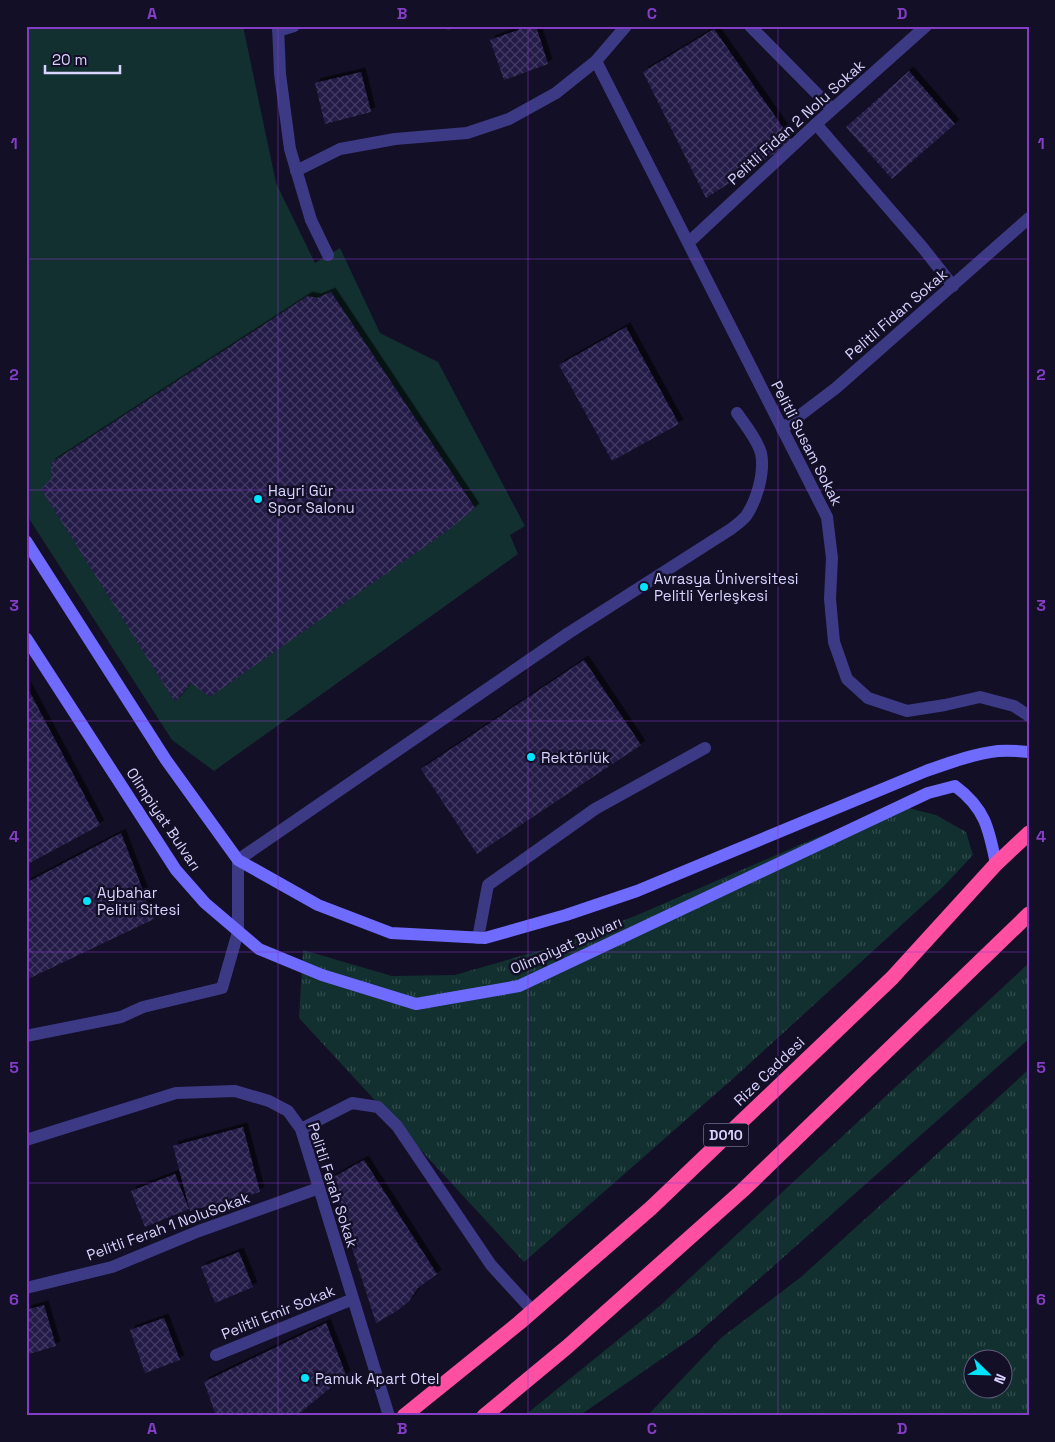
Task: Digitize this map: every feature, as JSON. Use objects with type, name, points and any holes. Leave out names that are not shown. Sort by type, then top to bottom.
[{"type":"highway","name":"Rize Caddesi","points":[[404,1416],[533,1311],[651,1208],[892,978],[996,864],[1029,833]]},
{"type":"highway","points":[[484,1416],[567,1347],[743,1190],[1029,914]]},
{"type":"main road","name":"Olimpiyat Bulvarı","points":[[26,541],[166,760],[238,860],[318,904],[390,933],[485,938],[566,915],[637,891],[956,760],[999,751],[1029,752]]},
{"type":"main road","name":"Olimpiyat Bulvarı","points":[[26,638],[176,870],[205,903],[259,950],[322,975],[416,1004],[519,986],[928,793],[955,786],[975,803],[982,815],[992,842],[996,864]]},
{"type":"street","points":[[294,26],[278,29],[290,149],[311,220],[328,255]]},
{"type":"street","points":[[296,171],[340,149],[395,138],[467,133],[508,119],[556,93],[596,61],[626,26]]},
{"type":"street","points":[[750,26],[832,109]]},
{"type":"street","name":"Pelitli Fidan 2 Nolu Sokak","points":[[688,243],[832,109],[926,26]]},
{"type":"street","name":"Pelitli Susam Sokak","points":[[596,61],[827,517],[832,558],[830,599],[834,642],[847,679],[868,698],[907,711],[980,697],[1014,706],[1029,716]]},
{"type":"street","points":[[816,124],[923,248],[953,286]]},
{"type":"street","name":"Pelitli Fidan Sokak","points":[[782,429],[836,388],[1029,218]]},
{"type":"street","points":[[26,1036],[121,1017],[142,1007],[222,988],[238,932],[238,860],[567,634],[731,529],[745,517],[758,489],[762,470],[760,452],[753,437],[737,413]]},
{"type":"street","points":[[478,938],[488,885],[596,809],[705,748]]},
{"type":"street","name":"Pelitli Ferah Sokak","points":[[26,1140],[176,1093],[235,1091],[269,1101],[288,1111],[301,1129],[389,1416]]},
{"type":"street","points":[[301,1129],[352,1103],[378,1107],[397,1126],[491,1265],[533,1311]]},
{"type":"street","name":"Pelitli Ferah 1 NoluSokak","points":[[26,1288],[112,1267],[199,1231],[319,1188]]},
{"type":"street","name":"Pelitli Emir Sokak","points":[[216,1355],[353,1299]]},
{"type":"green space","points":[[26,26],[243,26],[276,183],[315,263],[340,248],[380,333],[438,362],[525,526],[510,535],[518,554],[214,771],[172,740],[26,514]]},
{"type":"green space","points":[[904,807],[936,815],[966,832],[973,855],[942,888],[736,1076],[524,1262],[299,1018],[303,950],[392,976],[455,975],[549,948],[635,916],[818,837]]},
{"type":"green space","points":[[1029,963],[1029,1039],[696,1335],[579,1416],[524,1416],[662,1304]]},
{"type":"green space","points":[[1029,1069],[1029,1416],[647,1416],[721,1338],[801,1277]]},
{"type":"building","points":[[446,26],[458,26],[459,27],[447,30]]},
{"type":"building","points":[[529,26],[536,26],[548,64],[504,80],[490,40]]},
{"type":"building","points":[[714,29],[793,142],[706,198],[643,72]]},
{"type":"building","points":[[909,71],[955,124],[892,179],[846,127]]},
{"type":"building","points":[[361,72],[371,112],[325,124],[315,83]]},
{"type":"building","name":"Hayri Gür Spor Salonu","points":[[331,292],[475,508],[450,529],[210,697],[191,683],[175,702],[41,489],[51,479],[51,463],[308,296],[317,298]]},
{"type":"building","points":[[626,327],[679,424],[612,461],[559,365]]},
{"type":"building","name":"Rektörlük","points":[[584,660],[641,745],[477,854],[421,769]]},
{"type":"building","points":[[26,685],[100,825],[26,865]]},
{"type":"building","name":"Aybahar Pelitli Sitesi","points":[[121,833],[154,919],[26,980],[26,883]]},
{"type":"building","points":[[243,1127],[260,1192],[190,1211],[173,1146]]},
{"type":"building","points":[[364,1160],[437,1274],[418,1288],[409,1301],[397,1311],[376,1323],[330,1179]]},
{"type":"building","points":[[175,1174],[189,1209],[145,1227],[131,1191]]},
{"type":"building","points":[[239,1252],[253,1287],[215,1303],[201,1267]]},
{"type":"building","points":[[44,1305],[56,1346],[26,1355],[26,1310]]},
{"type":"building","points":[[164,1318],[180,1360],[145,1373],[130,1330]]},
{"type":"building","points":[[326,1323],[346,1375],[296,1416],[216,1416],[204,1382]]},
{"type":"place","name":"Hayri Gür Spor Salonu","points":[[258,499]]},
{"type":"place","name":"Avrasya Üniversitesi Pelitli Yerleşkesi","points":[[644,587]]},
{"type":"place","name":"Rektörlük","points":[[531,757]]},
{"type":"place","name":"Aybahar Pelitli Sitesi","points":[[87,901]]},
{"type":"place","name":"Pamuk Apart Otel","points":[[305,1378]]}]
